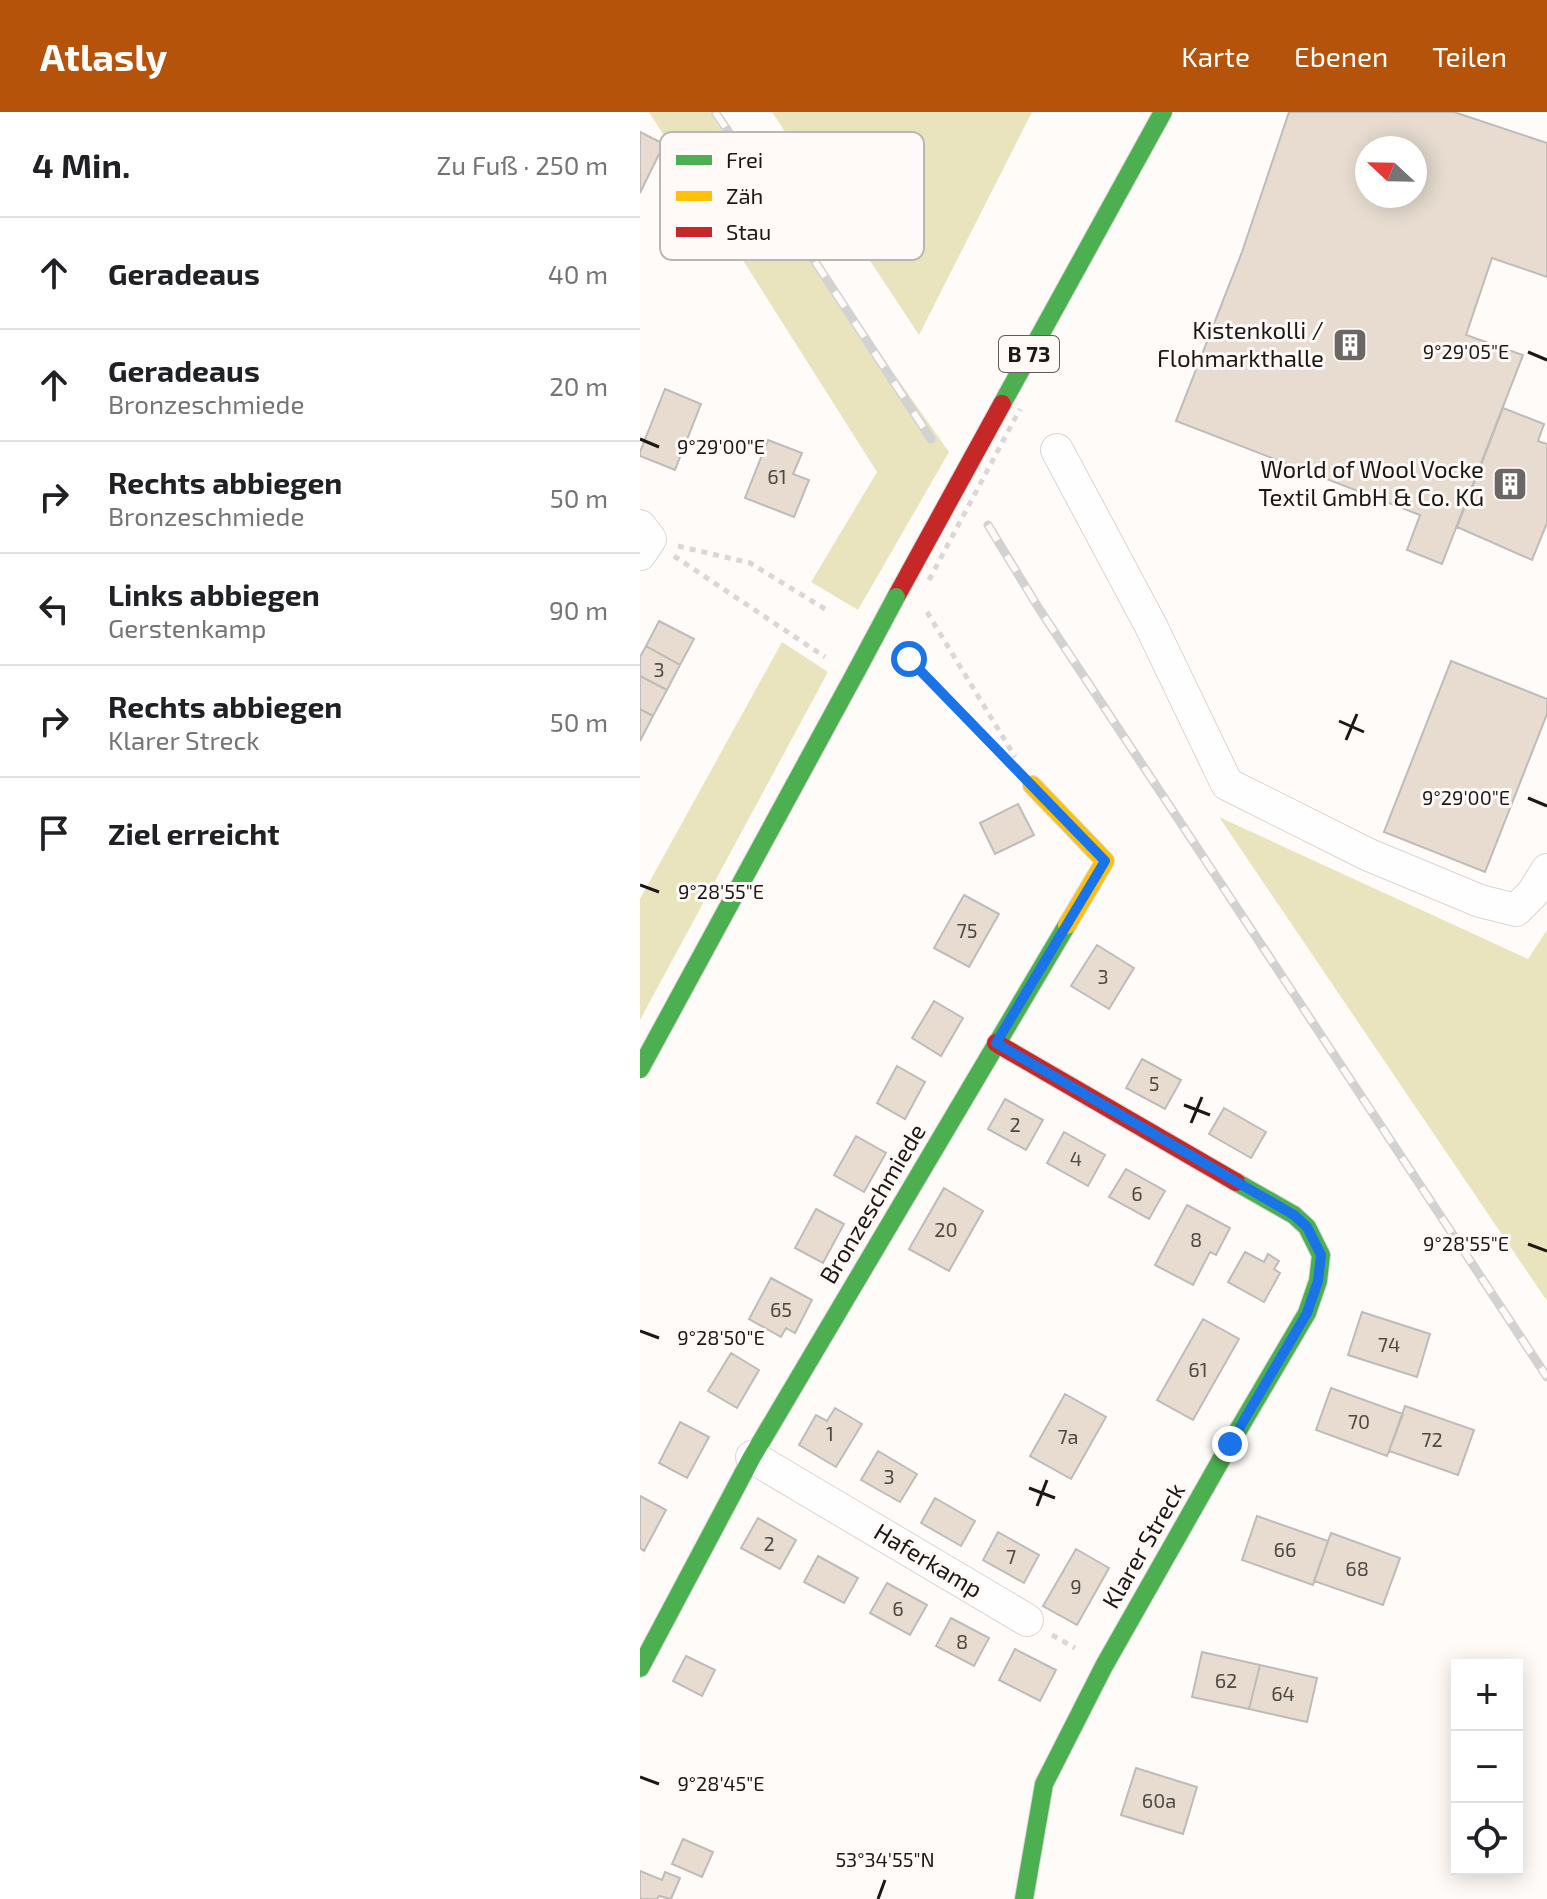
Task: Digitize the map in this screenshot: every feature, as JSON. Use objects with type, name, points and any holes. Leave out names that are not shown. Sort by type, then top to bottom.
[{"type":"street","name":"B 73","points":[[640,1069],[1163,112]]},
{"type":"street","points":[[1057,450],[1151,626],[1227,784],[1369,855],[1480,901],[1516,910],[1533,893],[1547,870]]},
{"type":"street","name":"Bronzeschmiede","points":[[640,1668],[752,1457],[1105,861],[1032,785]]},
{"type":"street","name":"Klarer Streck","points":[[996,1043],[1294,1215],[1307,1227],[1321,1255],[1318,1281],[1307,1313],[1104,1666],[1044,1784],[1024,1899]]},
{"type":"street","name":"Haferkamp","points":[[752,1457],[1027,1620]]},
{"type":"path","points":[[926,585],[1020,409]]},
{"type":"path","points":[[643,540],[750,563],[825,609]]},
{"type":"path","points":[[643,540],[826,657]]},
{"type":"path","points":[[927,612],[1032,785]]},
{"type":"path","points":[[900,654],[909,659],[1032,785]]},
{"type":"path","points":[[1027,1620],[1104,1666]]},
{"type":"shaded area","points":[[649,112],[710,112],[724,132],[662,132]]},
{"type":"shaded area","points":[[772,112],[1032,112],[919,335],[870,260],[924,260],[924,132],[785,132]]},
{"type":"shaded area","points":[[743,260],[814,260],[949,452],[858,610],[811,582],[877,472]]},
{"type":"shaded area","points":[[782,642],[828,672],[640,1020],[640,899]]},
{"type":"shaded area","points":[[1219,817],[1528,959],[1547,930],[1547,1301]]},
{"type":"building","name":"Kistenkolli / Flohmarkthalle","points":[[1289,112],[1454,112],[1547,143],[1547,277],[1492,258],[1466,335],[1523,355],[1442,564],[1407,550],[1420,515],[1176,421],[1242,252]]},
{"type":"building","points":[[640,132],[660,142],[660,152],[640,193]]},
{"type":"building","points":[[665,389],[701,404],[675,470],[640,456]]},
{"type":"building","name":"World of Wool Vocke Textil GmbH & Co. KG","points":[[1503,408],[1544,424],[1538,441],[1547,444],[1547,523],[1532,560],[1457,527]]},
{"type":"building","points":[[768,440],[802,453],[793,474],[809,480],[794,517],[745,498]]},
{"type":"building","points":[[659,621],[694,639],[680,665],[646,646]]},
{"type":"building","points":[[646,646],[680,665],[667,690],[640,676],[640,657]]},
{"type":"building","points":[[1451,661],[1547,699],[1547,714],[1485,872],[1384,832]]},
{"type":"building","points":[[640,676],[667,690],[653,716],[640,709]]},
{"type":"building","points":[[640,709],[653,716],[640,741]]},
{"type":"building","points":[[1018,804],[1034,835],[995,854],[980,823]]},
{"type":"building","points":[[964,895],[999,914],[969,967],[934,948]]},
{"type":"building","points":[[1097,945],[1134,968],[1109,1009],[1071,986]]},
{"type":"building","points":[[934,1001],[963,1018],[941,1056],[912,1038]]},
{"type":"building","points":[[1142,1059],[1181,1080],[1165,1109],[1126,1088]]},
{"type":"building","points":[[897,1066],[925,1082],[905,1119],[877,1103]]},
{"type":"building","points":[[1005,1099],[1043,1120],[1026,1150],[988,1129]]},
{"type":"building","points":[[1224,1108],[1266,1132],[1251,1158],[1209,1134]]},
{"type":"building","points":[[1064,1132],[1105,1155],[1088,1186],[1047,1163]]},
{"type":"building","points":[[856,1136],[886,1153],[864,1192],[834,1175]]},
{"type":"building","points":[[1126,1169],[1165,1191],[1149,1219],[1109,1197]]},
{"type":"building","points":[[944,1188],[983,1211],[949,1271],[909,1249]]},
{"type":"building","points":[[1187,1205],[1230,1228],[1216,1255],[1210,1252],[1193,1285],[1155,1265]]},
{"type":"building","points":[[816,1209],[844,1224],[823,1263],[795,1248]]},
{"type":"building","points":[[1245,1252],[1264,1262],[1268,1254],[1279,1261],[1274,1269],[1280,1273],[1264,1302],[1228,1282]]},
{"type":"building","points":[[771,1278],[812,1300],[795,1333],[786,1328],[781,1337],[749,1319]]},
{"type":"building","points":[[1362,1312],[1430,1334],[1417,1377],[1348,1355]]},
{"type":"building","points":[[1203,1319],[1239,1339],[1193,1420],[1157,1400]]},
{"type":"building","points":[[731,1353],[759,1370],[737,1408],[708,1391]]},
{"type":"building","points":[[1331,1388],[1403,1414],[1387,1456],[1316,1430]]},
{"type":"building","points":[[1065,1394],[1106,1417],[1071,1479],[1030,1456]]},
{"type":"building","points":[[1405,1406],[1474,1430],[1458,1475],[1389,1451]]},
{"type":"building","points":[[835,1408],[862,1424],[836,1467],[799,1445],[816,1415],[827,1421]]},
{"type":"building","points":[[680,1422],[709,1437],[687,1478],[659,1463]]},
{"type":"building","points":[[878,1451],[917,1474],[900,1502],[861,1480]]},
{"type":"building","points":[[640,1496],[666,1510],[644,1551],[640,1548]]},
{"type":"building","points":[[935,1498],[975,1521],[961,1546],[921,1523]]},
{"type":"building","points":[[1257,1516],[1328,1541],[1313,1585],[1242,1560]]},
{"type":"building","points":[[758,1518],[796,1540],[780,1569],[741,1548]]},
{"type":"building","points":[[998,1532],[1039,1555],[1024,1583],[983,1560]]},
{"type":"building","points":[[1331,1533],[1400,1558],[1383,1605],[1314,1581]]},
{"type":"building","points":[[1076,1549],[1109,1568],[1077,1625],[1043,1606]]},
{"type":"building","points":[[818,1556],[858,1578],[844,1603],[804,1582]]},
{"type":"building","points":[[887,1583],[927,1605],[910,1635],[870,1613]]},
{"type":"building","points":[[951,1618],[989,1638],[974,1666],[936,1646]]},
{"type":"building","points":[[1015,1649],[1056,1670],[1040,1701],[999,1680]]},
{"type":"building","points":[[1202,1652],[1260,1665],[1249,1709],[1192,1697]]},
{"type":"building","points":[[686,1656],[715,1670],[702,1696],[673,1681]]},
{"type":"building","points":[[1260,1665],[1317,1678],[1307,1722],[1249,1709]]},
{"type":"building","points":[[1136,1768],[1197,1787],[1183,1834],[1121,1815]]},
{"type":"building","points":[[683,1839],[713,1852],[702,1877],[672,1864]]},
{"type":"building","points":[[640,1871],[662,1880],[665,1872],[680,1878],[671,1899],[659,1896],[657,1899],[640,1899]]},
{"type":"railway","points":[[715,112],[729,132]]},
{"type":"railway","points":[[814,260],[931,439]]},
{"type":"railway","points":[[988,525],[1038,607],[1547,1377]]},
{"type":"traffic: fast","points":[[1002,404],[1163,112]]},
{"type":"traffic: fast","points":[[857,670],[896,597]]},
{"type":"traffic: fast","points":[[640,1069],[857,670]]},
{"type":"traffic: fast","points":[[640,1668],[752,1457],[1067,925]]},
{"type":"traffic: fast","points":[[1024,1899],[1044,1784],[1104,1666],[1307,1313],[1318,1281],[1321,1255],[1307,1227],[1294,1215],[1236,1182]]},
{"type":"traffic: slow","points":[[1032,785],[1105,861],[1067,925]]},
{"type":"traffic: jam","points":[[896,597],[1002,404]]},
{"type":"traffic: jam","points":[[996,1043],[1236,1182]]},
{"type":"place","name":"Kistenkolli / Flohmarkthalle","points":[[1350,345]]},
{"type":"place","name":"World of Wool Vocke Textil GmbH & Co. KG","points":[[1510,484]]},
{"type":"route","points":[[909,659],[1105,861],[996,1043],[1294,1215],[1307,1227],[1321,1255],[1318,1281],[1307,1313],[1230,1444]]}]
